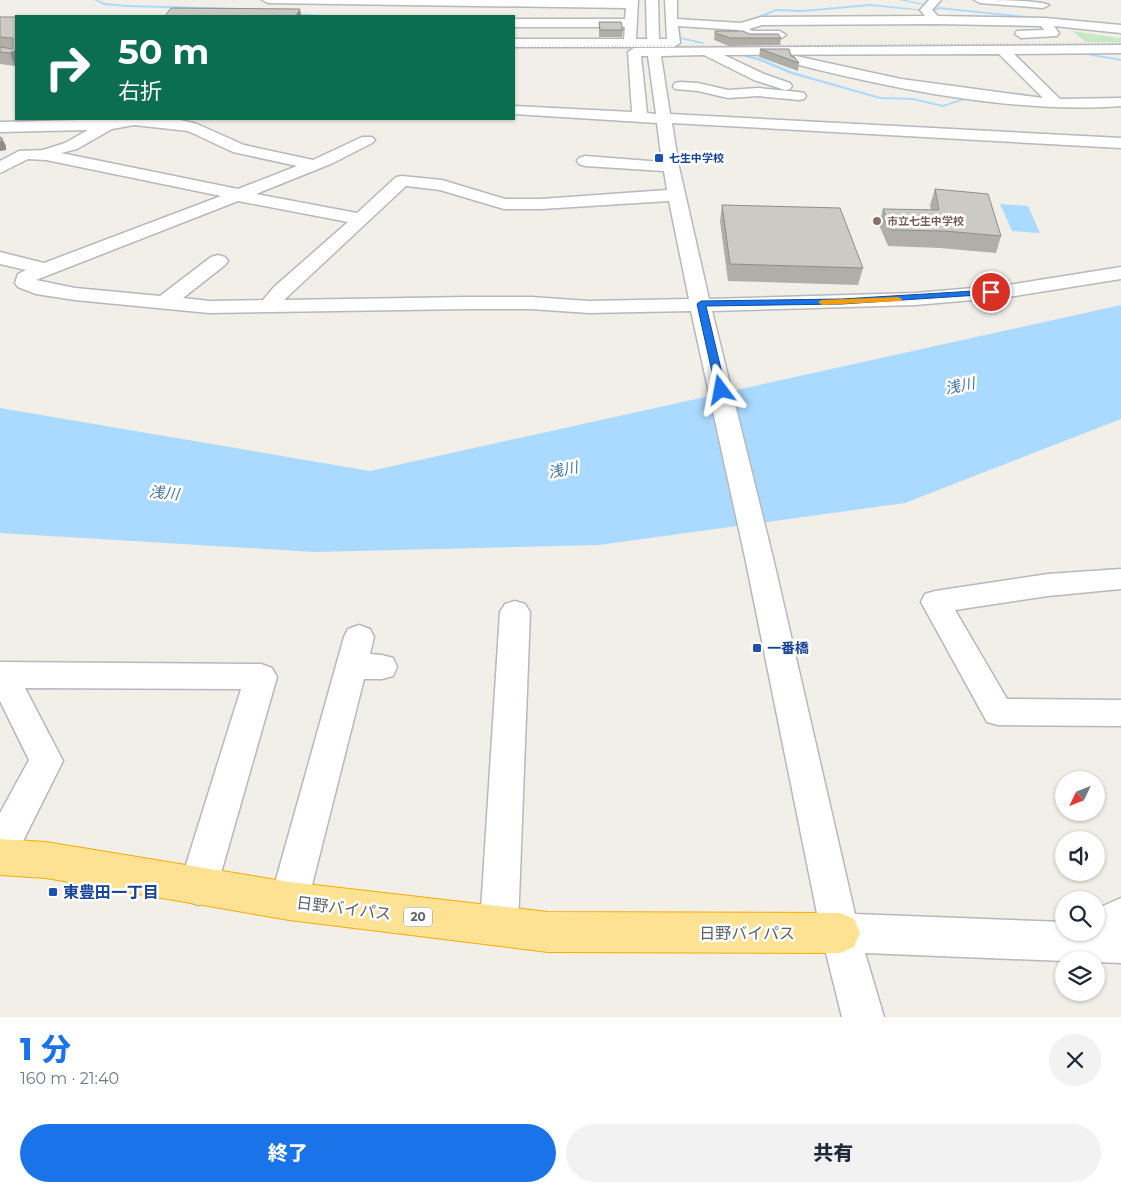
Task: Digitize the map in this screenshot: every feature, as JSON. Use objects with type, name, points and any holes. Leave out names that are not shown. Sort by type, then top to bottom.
[{"type":"highway","name":"日野バイパス","points":[[0,858],[46,860],[289,901],[548,932],[840,933]]},
{"type":"street","points":[[268,0],[631,2],[630,43]]},
{"type":"street","points":[[652,0],[654,46],[663,118],[676,194],[760,562],[840,933],[862,1017]]},
{"type":"street","points":[[515,43],[674,43],[671,22],[671,0]]},
{"type":"street","points":[[935,20],[926,10],[936,0]]},
{"type":"street","points":[[980,0],[1054,6]]},
{"type":"street","points":[[382,15],[389,2]]},
{"type":"street","points":[[511,15],[513,2]]},
{"type":"street","points":[[671,22],[742,27],[761,21],[935,20],[1045,22],[1121,29]]},
{"type":"street","points":[[887,21],[899,34]]},
{"type":"street","points":[[804,22],[814,35]]},
{"type":"street","points":[[995,34],[1053,34],[1045,22]]},
{"type":"street","points":[[515,23],[630,23]]},
{"type":"street","points":[[742,27],[748,35],[795,35]]},
{"type":"street","points":[[1002,49],[1054,102]]},
{"type":"street","points":[[640,117],[634,52],[677,62],[705,51],[1121,49]]},
{"type":"street","points":[[759,50],[888,82],[996,98],[1090,105],[1121,102]]},
{"type":"street","points":[[865,50],[888,82]]},
{"type":"street","points":[[927,50],[938,64]]},
{"type":"street","points":[[680,86],[698,87],[728,94],[796,92],[759,77],[705,51]]},
{"type":"street","points":[[677,62],[685,120]]},
{"type":"street","points":[[950,78],[962,93]]},
{"type":"street","points":[[520,106],[685,120],[1121,143]]},
{"type":"street","points":[[0,126],[108,125],[136,120],[176,124],[192,127],[239,149],[313,165]]},
{"type":"street","points":[[46,155],[55,150],[71,146],[108,125]]},
{"type":"street","points":[[367,140],[313,165],[237,196],[45,269],[25,278],[25,283],[42,289],[164,303],[223,307],[513,303],[589,307],[702,309],[958,296],[1016,290],[1121,273]]},
{"type":"street","points":[[0,168],[25,154],[46,155],[232,193],[237,196],[361,219]]},
{"type":"street","points":[[585,161],[671,167]]},
{"type":"street","points":[[270,306],[281,291],[310,267],[407,175],[504,204],[541,204],[676,194]]},
{"type":"street","points":[[0,258],[45,269]]},
{"type":"street","points":[[164,303],[218,261]]},
{"type":"street","points":[[1121,579],[1048,585],[935,602],[998,712],[1121,713]]},
{"type":"street","points":[[499,926],[515,612]]},
{"type":"street","points":[[289,901],[364,657]]},
{"type":"street","points":[[0,849],[46,761],[1,675],[261,677],[198,886]]},
{"type":"street","points":[[1105,926],[1121,917]]},
{"type":"street","points":[[840,933],[1055,935]]},
{"type":"street","points":[[1105,940],[1121,944]]},
{"type":"green space","points":[[1072,31],[1121,37],[1121,42],[1086,42]]},
{"type":"water","points":[[1000,204],[1028,206],[1040,233],[1012,231]]},
{"type":"water","name":"浅川","points":[[1121,305],[1121,419],[905,503],[599,545],[315,552],[0,533],[0,408],[370,471]]},
{"type":"building","points":[[171,8],[300,9],[297,15],[166,15]]},
{"type":"building","points":[[0,17],[15,17],[15,50],[10,53],[0,52],[0,47],[13,49],[13,38],[0,37]]},
{"type":"building","points":[[599,22],[621,22],[623,30],[600,30]]},
{"type":"building","points":[[715,31],[778,34],[781,38],[730,38],[715,33]]},
{"type":"building","points":[[760,49],[789,49],[791,56],[799,63]]},
{"type":"building","points":[[935,189],[988,194],[1001,236],[945,231],[892,230],[883,209],[939,210]]},
{"type":"building","points":[[722,205],[840,208],[863,268],[730,264]]},
{"type":"waterway","points":[[95,0],[104,4],[126,6],[237,9]]},
{"type":"waterway","points":[[900,0],[928,5]]},
{"type":"waterway","points":[[747,22],[776,10],[803,11],[870,5],[924,10]]},
{"type":"waterway","points":[[935,10],[938,8],[1046,19]]},
{"type":"waterway","points":[[293,14],[306,15]]},
{"type":"waterway","points":[[681,38],[702,43]]},
{"type":"waterway","points":[[1076,52],[1121,60]]},
{"type":"waterway","points":[[736,53],[761,60],[792,73],[880,98],[913,99],[943,106],[971,97]]},
{"type":"waterway","points":[[1081,107],[1121,105]]},
{"type":"railway","points":[[515,47],[1121,43]]},
{"type":"slow traffic","points":[[822,302],[898,299]]},
{"type":"place","name":"七生中学校","points":[[659,158]]},
{"type":"place","name":"市立七生中学校","points":[[877,221]]},
{"type":"place","name":"一番橋","points":[[757,648]]},
{"type":"place","name":"東豊田一丁目","points":[[53,892]]},
{"type":"route","points":[[721,390],[701,304],[842,302],[958,296],[991,292]]}]
